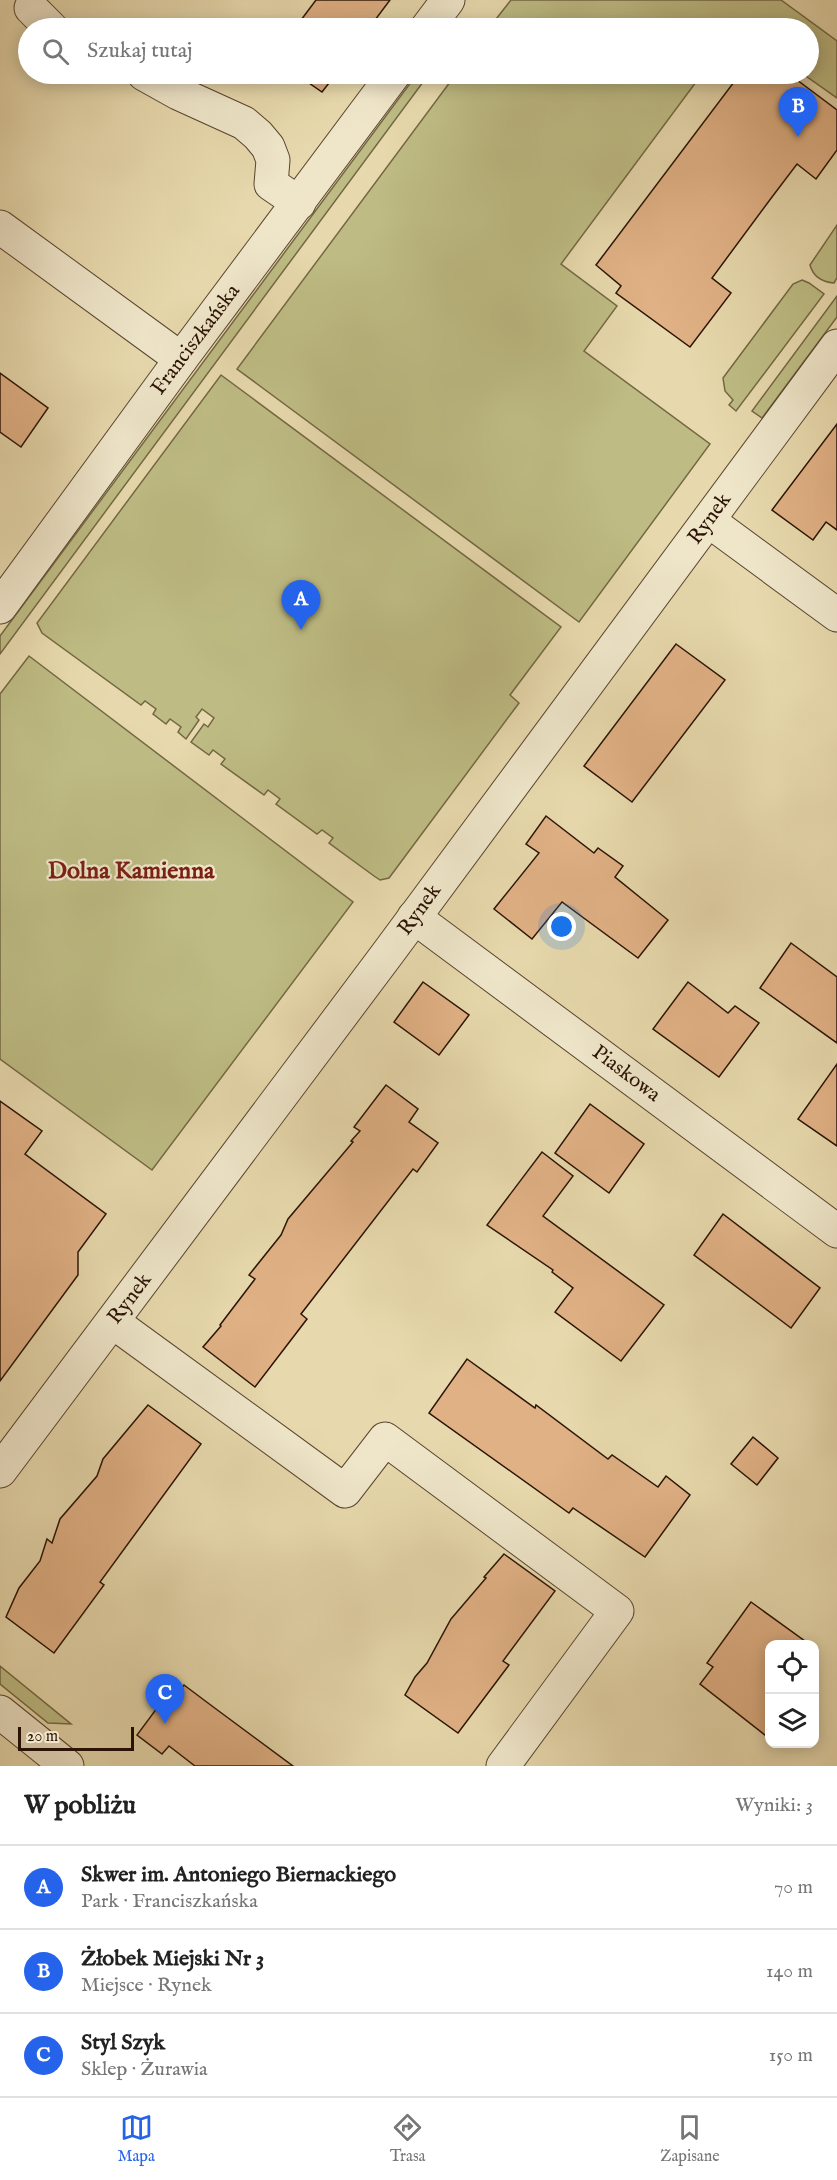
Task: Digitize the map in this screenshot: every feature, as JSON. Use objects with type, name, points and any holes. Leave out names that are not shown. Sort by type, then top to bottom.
[{"type":"street","points":[[435,18],[448,0]]},
{"type":"street","points":[[135,84],[147,91],[160,94],[178,93]]},
{"type":"street","points":[[162,84],[234,117],[258,135],[268,147],[273,160],[271,184],[299,203]]},
{"type":"street","name":"Franciszkańska","points":[[0,607],[181,359],[387,84]]},
{"type":"street","points":[[0,227],[181,359]]},
{"type":"street","name":"Rynek","points":[[0,1471],[837,346]]},
{"type":"street","points":[[709,521],[837,615]]},
{"type":"street","name":"Piaskowa","points":[[414,917],[837,1231]]},
{"type":"street","points":[[112,1322],[345,1491],[385,1439],[617,1611],[502,1766]]},
{"type":"street","points":[[0,1712],[67,1766]]},
{"type":"shaded area","points":[[511,0],[781,0],[806,18],[497,18]]},
{"type":"shaded area","points":[[819,28],[837,41],[837,98],[817,84],[819,84]]},
{"type":"shaded area","points":[[410,84],[422,84],[0,654],[0,636]]},
{"type":"shaded area","points":[[449,84],[695,84],[561,264],[617,306],[584,351],[710,444],[579,622],[237,369]]},
{"type":"shaded area","points":[[837,225],[837,278],[834,283],[819,278],[810,265]]},
{"type":"shaded area","points":[[802,280],[824,294],[736,411],[729,405],[733,400],[725,391],[723,378],[793,284]]},
{"type":"shaded area","points":[[837,296],[837,317],[762,418],[752,411]]},
{"type":"shaded area","points":[[221,375],[561,627],[510,695],[519,703],[389,878],[380,880],[374,876],[329,843],[333,838],[322,830],[317,834],[276,804],[280,799],[268,790],[264,795],[221,764],[225,759],[213,750],[209,755],[191,742],[204,724],[208,727],[214,718],[202,709],[196,717],[199,720],[186,739],[178,732],[181,727],[170,719],[166,724],[153,714],[156,709],[145,701],[141,705],[42,633],[37,623]]},
{"type":"shaded area","points":[[29,656],[353,902],[152,1170],[0,1059],[0,694]]},
{"type":"shaded area","points":[[0,1666],[71,1724],[48,1723],[0,1684]]},
{"type":"building","points":[[316,0],[390,0],[376,18],[302,18]]},
{"type":"building","points":[[310,84],[328,84],[322,92]]},
{"type":"building","points":[[732,84],[802,84],[837,110],[837,150],[816,179],[797,164],[772,197],[712,278],[731,293],[690,347],[616,293],[621,286],[596,265]]},
{"type":"building","points":[[0,373],[48,408],[21,447],[0,432]]},
{"type":"building","points":[[837,424],[837,530],[826,522],[813,540],[772,510]]},
{"type":"building","points":[[676,644],[725,680],[632,802],[584,766]]},
{"type":"building","points":[[546,816],[594,853],[598,848],[623,866],[615,877],[668,920],[638,958],[562,902],[532,939],[494,909],[539,853],[526,844]]},
{"type":"building","points":[[791,943],[837,977],[837,1043],[760,988]]},
{"type":"building","points":[[423,982],[469,1015],[439,1055],[394,1022]]},
{"type":"building","points":[[688,982],[728,1013],[735,1006],[759,1023],[719,1077],[653,1029]]},
{"type":"building","points":[[837,1064],[837,1146],[798,1119]]},
{"type":"building","points":[[386,1085],[418,1109],[409,1122],[438,1143],[417,1172],[413,1169],[301,1314],[307,1319],[255,1387],[203,1347],[255,1279],[249,1275],[281,1235],[288,1219],[353,1142],[351,1141],[360,1131],[354,1127]]},
{"type":"building","points":[[0,1101],[42,1131],[25,1154],[106,1214],[78,1252],[78,1275],[0,1381]]},
{"type":"building","points":[[590,1104],[644,1144],[609,1193],[555,1153]]},
{"type":"building","points":[[542,1152],[573,1176],[543,1216],[664,1305],[621,1361],[555,1312],[573,1288],[552,1272],[553,1270],[487,1225]]},
{"type":"building","points":[[723,1214],[820,1288],[791,1328],[694,1255]]},
{"type":"building","points":[[467,1359],[535,1408],[536,1405],[608,1459],[612,1455],[658,1487],[666,1476],[690,1495],[645,1557],[573,1508],[569,1513],[429,1413]]},
{"type":"building","points":[[148,1405],[201,1444],[100,1582],[104,1585],[54,1653],[6,1617],[19,1588],[40,1561],[47,1539],[52,1543],[60,1519],[97,1476],[103,1459]]},
{"type":"building","points":[[753,1437],[778,1458],[757,1485],[731,1464]]},
{"type":"building","points":[[504,1554],[555,1591],[503,1661],[509,1665],[458,1733],[405,1695],[415,1677],[427,1663],[451,1619]]},
{"type":"building","points":[[751,1602],[803,1640],[765,1640],[765,1735],[700,1684],[713,1667],[707,1663]]},
{"type":"building","points":[[184,1685],[293,1766],[195,1766],[169,1746],[162,1754],[137,1735],[157,1708],[163,1713]]},
{"type":"place","name":"Żłobek Miejski Nr 3","points":[[798,137]]},
{"type":"place","name":"Skwer im. Antoniego Biernackiego","points":[[301,630]]},
{"type":"place","name":"Styl Szyk","points":[[165,1724]]},
{"type":"district","name":"Dolna Kamienna","points":[[131,871]]}]
